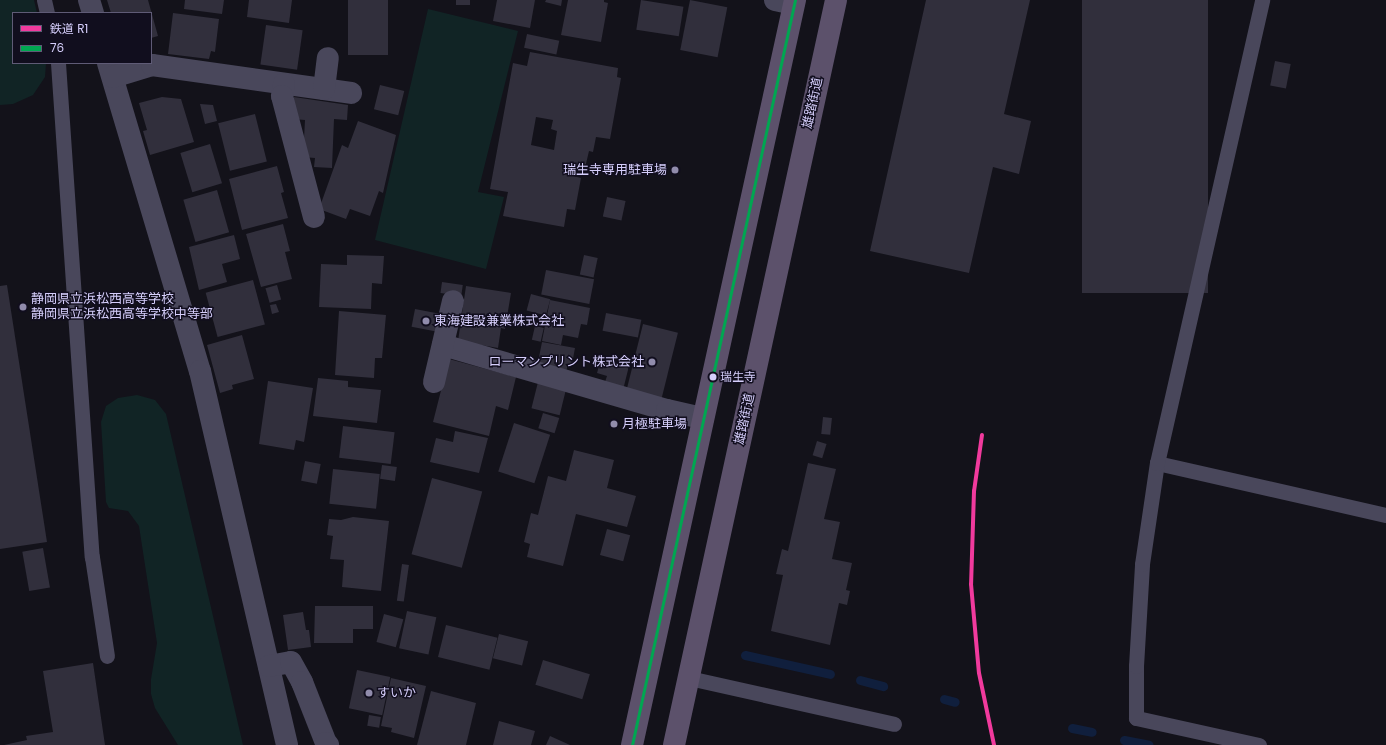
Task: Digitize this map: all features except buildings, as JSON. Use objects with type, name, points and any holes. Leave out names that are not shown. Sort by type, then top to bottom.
[{"type":"main road","name":"雄踏街道","points":[[674,745],[836,0]]},
{"type":"main road","points":[[632,745],[703,418],[788,1]]},
{"type":"street","points":[[89,0],[93,12]]},
{"type":"street","points":[[324,89],[328,58]]},
{"type":"street","points":[[287,745],[200,371],[111,70],[152,65],[351,93]]},
{"type":"street","points":[[284,84],[282,96],[314,217]]},
{"type":"street","points":[[434,382],[453,301]]},
{"type":"street","points":[[443,345],[667,410],[703,418]]},
{"type":"street","points":[[269,666],[290,662],[302,682],[328,745]]},
{"type":"lane","points":[[44,0],[47,12]]},
{"type":"lane","points":[[1259,745],[1136,718],[1138,615],[1148,514],[1157,463],[1262,0]]},
{"type":"lane","points":[[58,64],[92,557],[107,656]]},
{"type":"lane","points":[[1157,463],[1386,515]]},
{"type":"lane","points":[[689,678],[894,724]]},
{"type":"green space","points":[[0,0],[34,0],[37,12],[12,12],[12,64],[46,64],[45,77],[33,95],[13,104],[0,105]]},
{"type":"green space","points":[[428,9],[518,31],[478,192],[504,197],[486,269],[375,240]]},
{"type":"green space","points":[[137,395],[155,400],[166,414],[243,745],[178,745],[155,708],[151,694],[151,679],[157,643],[139,526],[128,511],[109,508],[106,502],[101,422],[106,406],[118,398]]},
{"type":"waterway","points":[[745,655],[830,674]]},
{"type":"waterway","points":[[860,680],[883,686]]},
{"type":"waterway","points":[[944,699],[955,702]]},
{"type":"waterway","points":[[1072,728],[1092,732]]},
{"type":"waterway","points":[[1124,740],[1149,745]]},
{"type":"rail line","name":"R1","points":[[982,435],[974,491],[971,584],[979,673],[994,745]]},
{"type":"transit line","name":"76","points":[[632,745],[795,0]]},
{"type":"place","name":"瑞生寺専用駐車場","points":[[675,170]]},
{"type":"place","name":"静岡県立浜松西高等学校 静岡県立浜松西高等学校中等部","points":[[23,307]]},
{"type":"place","name":"東海建設兼業株式会社","points":[[426,321]]},
{"type":"place","name":"ローマンプリント株式会社","points":[[652,362]]},
{"type":"place","name":"瑞生寺","points":[[713,377]]},
{"type":"place","name":"月極駐車場","points":[[614,424]]},
{"type":"place","name":"すいか","points":[[369,693]]}]
